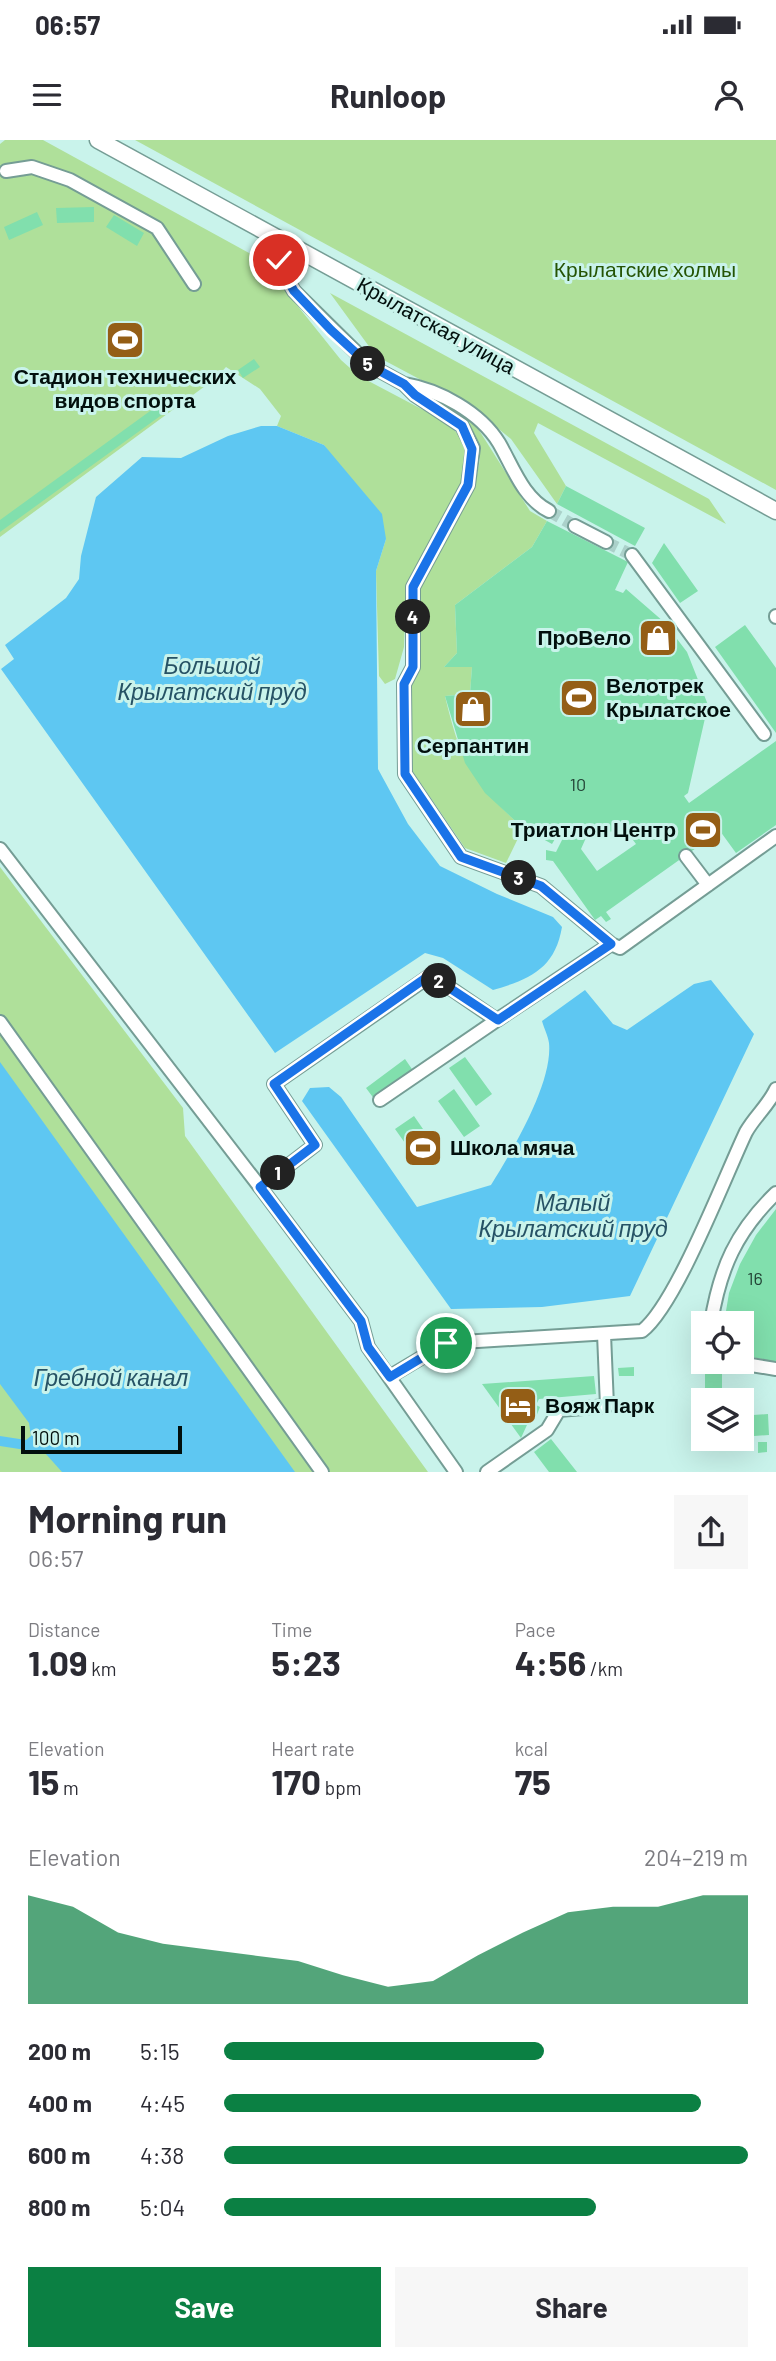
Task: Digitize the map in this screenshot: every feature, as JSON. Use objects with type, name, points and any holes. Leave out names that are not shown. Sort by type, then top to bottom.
[{"type":"main road","name":"Крылатская улица","points":[[97,140],[776,511]]},
{"type":"lane","points":[[2,169],[32,167],[70,180],[157,228],[194,284]]},
{"type":"lane","points":[[283,242],[279,260],[294,291],[369,365],[404,384],[437,393],[483,423],[497,440],[535,504],[549,512]]},
{"type":"lane","points":[[404,384],[415,395],[462,426],[472,449],[473,463],[468,485],[413,587],[413,667],[404,684],[405,774],[461,857],[541,886],[611,944],[620,948],[776,836]]},
{"type":"lane","points":[[575,526],[606,542]]},
{"type":"lane","points":[[632,555],[764,734]]},
{"type":"lane","points":[[0,849],[361,1321],[368,1347],[456,1472]]},
{"type":"lane","points":[[686,856],[708,885]]},
{"type":"lane","points":[[380,1100],[611,944]]},
{"type":"lane","points":[[260,1187],[315,1145],[274,1084],[430,975],[498,1020]]},
{"type":"lane","points":[[0,1022],[322,1472]]},
{"type":"lane","points":[[390,1377],[446,1343],[642,1331],[651,1324],[670,1295],[746,1132],[755,1116],[773,1107],[776,1089]]},
{"type":"lane","points":[[714,1311],[723,1270],[741,1231],[776,1192]]},
{"type":"lane","points":[[487,1472],[547,1430],[559,1410],[607,1406],[604,1334]]},
{"type":"lane","points":[[754,1365],[776,1369]]},
{"type":"green space","name":"Стадион технических видов спорта","points":[[5,140],[43,140],[260,259],[341,360],[359,376],[448,423],[463,440],[467,464],[461,486],[411,575],[406,592],[404,647],[395,679],[385,684],[379,676],[376,571],[386,539],[324,445],[277,426],[281,416],[260,389],[226,367],[216,378],[0,537],[0,144]]},
{"type":"green space","name":"Крылатские холмы","points":[[135,140],[776,140],[776,490]]},
{"type":"green space","points":[[330,293],[709,499],[726,524],[538,423],[534,433],[566,486],[557,504],[511,439],[472,407],[376,356]]},
{"type":"green space","points":[[455,412],[477,427],[530,511],[547,521],[532,547],[455,605],[457,653],[444,667],[472,667],[470,694],[445,696],[457,739],[480,784],[523,828],[506,863],[465,848],[411,769],[409,689],[420,669],[420,588],[475,485],[480,459],[474,433]]},
{"type":"green space","name":"Гребной канал","points":[[0,867],[183,1108],[185,1136],[428,1472],[0,1472]]},
{"type":"water","name":"Большой Крылатский пруд","points":[[261,426],[277,426],[324,445],[382,514],[386,539],[376,571],[378,769],[408,824],[440,866],[553,917],[562,927],[554,953],[547,962],[539,970],[519,981],[493,990],[443,958],[425,953],[275,1053],[1,669],[14,659],[5,645],[66,598],[79,579],[81,556],[96,497],[142,457],[181,458],[228,436]]},
{"type":"water","name":"Малый Крылатский пруд","points":[[711,980],[754,1034],[630,1296],[542,1307],[451,1309],[302,1101],[310,1088],[329,1087],[341,1097],[417,1207],[491,1185],[529,1116],[545,1077],[549,1043],[542,1021],[585,990],[613,1024],[627,1030],[694,984]]},
{"type":"water","name":"Гребной канал","points":[[0,1062],[295,1472],[62,1472],[45,1453],[0,1446],[0,1436],[26,1440],[31,1436],[29,1423],[0,1384]]},
{"type":"building","points":[[94,207],[94,222],[57,223],[56,208]]},
{"type":"building","points":[[37,212],[43,225],[9,240],[4,227]]},
{"type":"building","points":[[114,215],[144,233],[137,246],[106,227]]},
{"type":"building","points":[[254,359],[260,367],[243,378],[238,370]]},
{"type":"building","points":[[157,406],[163,414],[0,532],[0,520]]},
{"type":"building","points":[[566,486],[645,528],[635,546],[557,504]]},
{"type":"building","name":"Велотрек Крылатское","points":[[547,521],[628,562],[615,590],[623,593],[626,589],[664,622],[687,652],[708,705],[688,793],[684,796],[689,803],[776,741],[776,825],[736,853],[720,831],[606,912],[611,919],[606,922],[601,916],[595,920],[553,861],[546,860],[546,850],[556,852],[564,836],[559,832],[552,844],[523,828],[485,793],[465,763],[445,696],[470,694],[472,667],[444,667],[457,653],[455,605],[532,547]],"holes":[[[589,831],[627,832],[636,844],[597,871],[581,849]]]},
{"type":"building","points":[[664,543],[698,591],[680,603],[652,563]]},
{"type":"building","points":[[745,625],[776,668],[776,733],[715,647]]},
{"type":"building","points":[[465,1057],[492,1094],[476,1106],[449,1068]]},
{"type":"building","points":[[405,1059],[414,1072],[375,1100],[366,1088]]},
{"type":"building","points":[[454,1089],[480,1126],[464,1137],[438,1101]]},
{"type":"building","points":[[414,1116],[441,1155],[422,1167],[395,1129]]},
{"type":"building","points":[[776,1209],[776,1362],[754,1357],[754,1311],[726,1311],[729,1293],[740,1264],[756,1235]]},
{"type":"building","points":[[634,1367],[634,1376],[619,1376],[618,1368]]},
{"type":"building","points":[[705,1374],[722,1374],[722,1388],[705,1388]]},
{"type":"building","name":"Вояж Парк","points":[[594,1376],[596,1394],[539,1399],[536,1405],[540,1407],[536,1417],[532,1414],[521,1438],[482,1384]]},
{"type":"building","points":[[768,1414],[769,1435],[754,1436],[754,1415]]},
{"type":"building","points":[[551,1439],[577,1472],[549,1472],[534,1452]]},
{"type":"building","points":[[758,1442],[767,1442],[767,1452],[758,1453]]},
{"type":"tunnel","points":[[549,511],[575,526]]},
{"type":"tunnel","points":[[606,542],[632,555]]},
{"type":"place","name":"Стадион технических видов спорта","points":[[125,340]]},
{"type":"place","name":"ПроВело","points":[[658,638]]},
{"type":"place","name":"Велотрек Крылатское","points":[[579,698]]},
{"type":"place","name":"Серпантин","points":[[473,709]]},
{"type":"place","name":"Триатлон Центр","points":[[703,830]]},
{"type":"place","name":"Школа мяча","points":[[423,1148]]},
{"type":"place","name":"Вояж Парк","points":[[518,1406]]},
{"type":"route","points":[[279,260],[294,291],[331,330],[369,365],[404,384],[415,395],[462,426],[472,449],[473,463],[468,485],[413,587],[413,667],[404,684],[405,774],[461,857],[541,886],[611,944],[498,1020],[430,975],[274,1084],[315,1145],[260,1187],[361,1321],[368,1347],[390,1377],[446,1343]]}]
